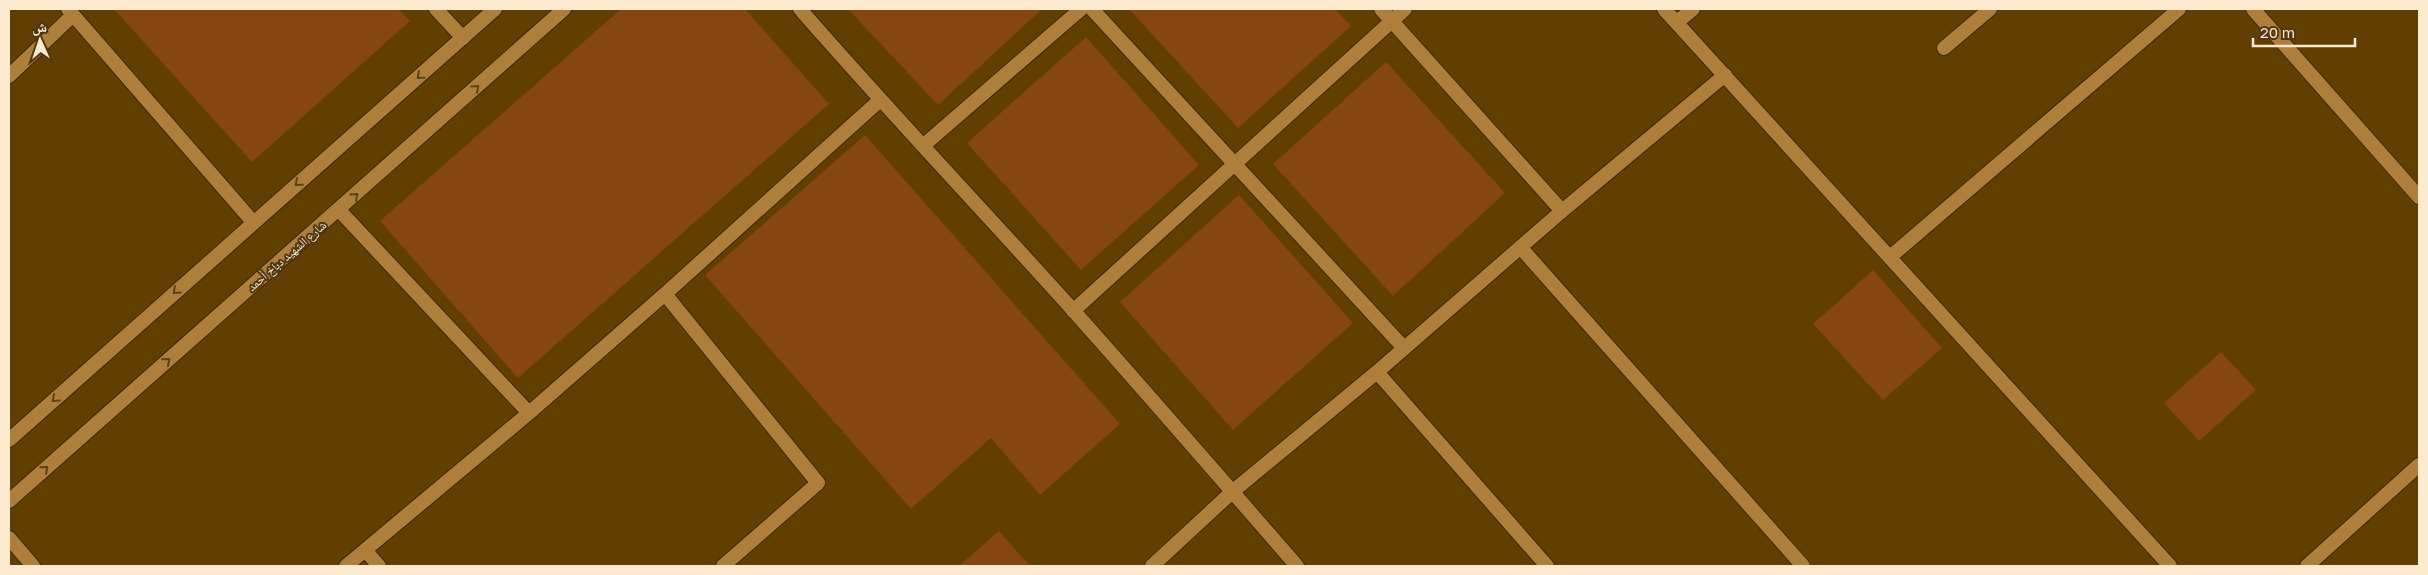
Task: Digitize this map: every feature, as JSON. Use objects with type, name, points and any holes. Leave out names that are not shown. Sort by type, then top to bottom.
[{"type":"street","points":[[436,9],[463,38]]},
{"type":"street","points":[[9,440],[495,9]]},
{"type":"street","name":"شارع الشهيد دباخ أحمد","points":[[9,501],[564,9]]},
{"type":"street","points":[[800,9],[880,100],[924,145],[1073,311],[1297,566]]},
{"type":"street","points":[[924,145],[1081,9]]},
{"type":"street","points":[[1092,9],[1404,348]]},
{"type":"street","points":[[1381,9],[1562,211]]},
{"type":"street","points":[[1073,311],[1405,9]]},
{"type":"street","points":[[1664,9],[1726,75],[2170,566]]},
{"type":"street","points":[[1677,22],[1693,9]]},
{"type":"street","points":[[1944,48],[1990,9]]},
{"type":"street","points":[[1890,257],[2179,9]]},
{"type":"street","points":[[2253,9],[2419,197]]},
{"type":"street","points":[[9,76],[71,12],[253,222]]},
{"type":"street","points":[[1152,566],[1232,492],[1377,372],[1562,211],[1726,75]]},
{"type":"street","points":[[346,566],[529,413],[665,294],[880,100]]},
{"type":"street","points":[[339,210],[529,413]]},
{"type":"street","points":[[1521,248],[1803,566]]},
{"type":"street","points":[[665,294],[818,483],[723,566]]},
{"type":"street","points":[[1377,372],[1547,566]]},
{"type":"street","points":[[2307,566],[2419,465]]},
{"type":"street","points":[[9,538],[32,566]]},
{"type":"street","points":[[365,550],[379,566]]},
{"type":"building","points":[[114,9],[398,9],[410,21],[252,162]]},
{"type":"building","points":[[621,9],[745,9],[829,104],[518,378],[380,221]]},
{"type":"building","points":[[848,9],[1042,9],[938,105]]},
{"type":"building","points":[[1129,9],[1335,9],[1351,26],[1238,128]]},
{"type":"building","points":[[1086,37],[1199,165],[1081,270],[967,143]]},
{"type":"building","points":[[1386,62],[1505,193],[1393,296],[1273,164]]},
{"type":"building","points":[[865,135],[1120,424],[1040,495],[991,438],[911,509],[705,275]]},
{"type":"building","points":[[1239,195],[1353,323],[1233,430],[1120,302]]},
{"type":"building","points":[[1873,270],[1942,348],[1883,400],[1813,324]]},
{"type":"building","points":[[2221,352],[2256,390],[2199,441],[2164,403]]},
{"type":"building","points":[[999,531],[1030,566],[960,565]]}]
